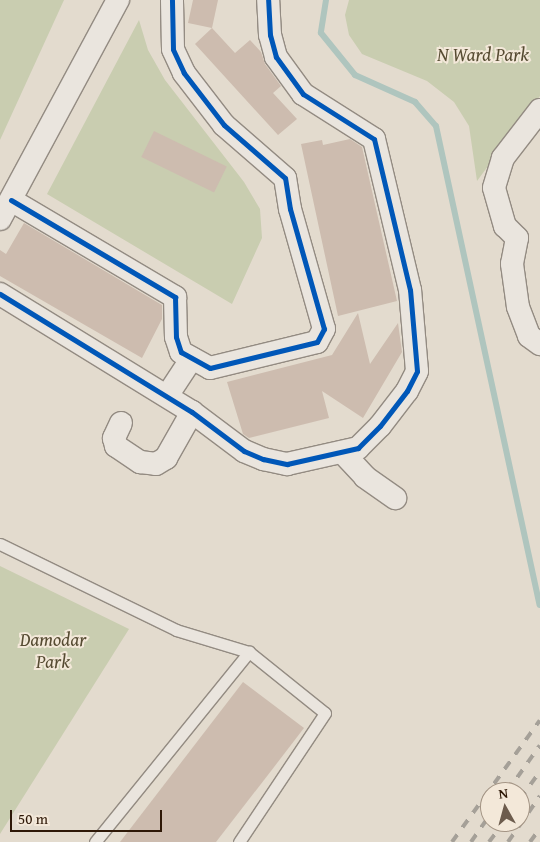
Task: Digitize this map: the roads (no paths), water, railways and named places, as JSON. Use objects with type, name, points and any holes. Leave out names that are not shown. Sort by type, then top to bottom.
[{"type":"street","points":[[0,219],[118,0]]},
{"type":"street","points":[[11,200],[175,298],[176,337],[181,352],[210,368],[318,342],[324,329],[290,209],[285,178],[224,125],[184,72],[174,49],[172,0]]},
{"type":"street","points":[[0,294],[192,412],[244,451],[263,459],[287,464],[358,448],[380,426],[407,391],[417,371],[410,290],[374,139],[303,94],[276,57],[268,25],[268,0]]},
{"type":"street","points":[[540,110],[504,158],[494,188],[505,226],[517,238],[512,264],[518,307],[530,336],[540,344]]},
{"type":"street","points":[[167,396],[192,358]]},
{"type":"street","points":[[121,423],[114,438],[116,446],[140,462],[156,464],[166,458],[192,412]]},
{"type":"street","points":[[342,452],[365,477],[395,498]]},
{"type":"lane","points":[[0,544],[176,630],[249,652],[325,714],[239,842]]},
{"type":"lane","points":[[95,842],[249,652]]},
{"type":"waterway","points":[[326,0],[321,33],[355,75],[415,102],[436,126],[540,605]]},
{"type":"railway","points":[[452,842],[540,720]]},
{"type":"railway","points":[[514,782],[540,745]]},
{"type":"railway","points":[[530,785],[540,771]]},
{"type":"railway","points":[[508,842],[540,796]]},
{"type":"railway","points":[[530,842],[540,828]]},
{"type":"railway","points":[[471,842],[480,829]]},
{"type":"railway","points":[[489,842],[496,832]]},
{"type":"park label","name":"N Ward Park","points":[[483,55]]},
{"type":"park label","name":"Damodar Park","points":[[53,651]]}]
